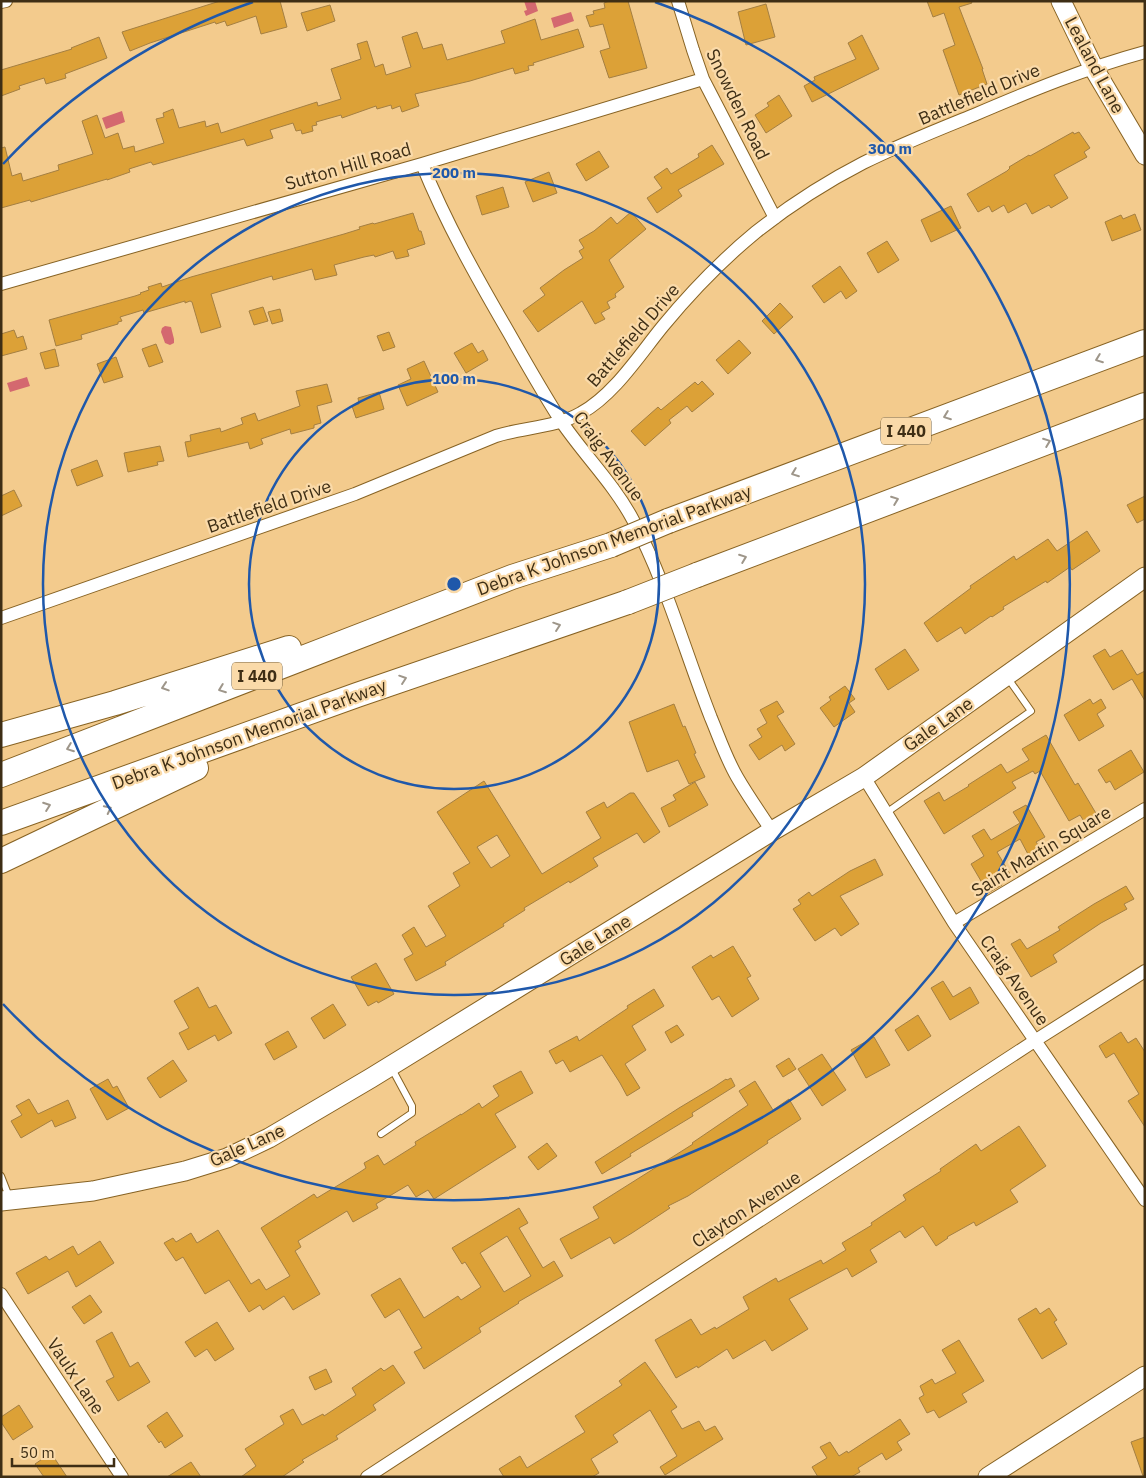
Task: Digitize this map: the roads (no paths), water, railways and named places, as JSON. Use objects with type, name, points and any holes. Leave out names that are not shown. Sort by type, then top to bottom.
[{"type":"highway","name":"Debra K Johnson Memorial Parkway","points":[[1,775],[512,577],[611,544],[1145,342]]},
{"type":"highway","name":"Debra K Johnson Memorial Parkway","points":[[1,823],[357,695],[628,602],[1145,405]]},
{"type":"highway","points":[[1,735],[125,700],[512,577]]},
{"type":"highway","points":[[1,862],[175,777],[357,695]]},
{"type":"street","points":[[1,2],[6,1]]},
{"type":"street","name":"Snowden Road","points":[[678,1],[703,79],[775,218]]},
{"type":"street","name":"Lealand Lane","points":[[1061,1],[1093,67],[1145,155]]},
{"type":"street","name":"Battlefield Drive","points":[[1,618],[355,494],[496,436],[516,430],[562,422],[583,412],[604,396],[670,317],[705,279],[742,244],[775,218],[833,180],[876,157],[1046,84],[1093,67],[1145,52]]},
{"type":"street","name":"Sutton Hill Road","points":[[1,284],[422,164],[703,79]]},
{"type":"street","name":"Craig Avenue","points":[[422,164],[451,229],[486,294],[562,422],[614,490],[633,521],[647,549],[726,754],[737,777],[772,831]]},
{"type":"street","name":"Gale Lane","points":[[6,1200],[92,1191],[185,1171],[227,1158],[269,1138],[391,1066],[772,831],[864,777],[1145,577]]},
{"type":"street","name":"Craig Avenue","points":[[864,777],[954,923],[1145,1200]]},
{"type":"street","name":"Saint Martin Square","points":[[954,923],[1145,809]]},
{"type":"street","name":"Clayton Avenue","points":[[367,1477],[1036,1040],[1145,971]]},
{"type":"street","name":"Vaulx Lane","points":[[1,1294],[122,1477]]},
{"type":"street","points":[[988,1477],[1145,1376]]},
{"type":"lane","points":[[886,813],[1031,711],[1006,676]]},
{"type":"lane","points":[[381,1134],[412,1113],[412,1106],[391,1066]]},
{"type":"lane","points":[[1,1176],[6,1200]]}]
